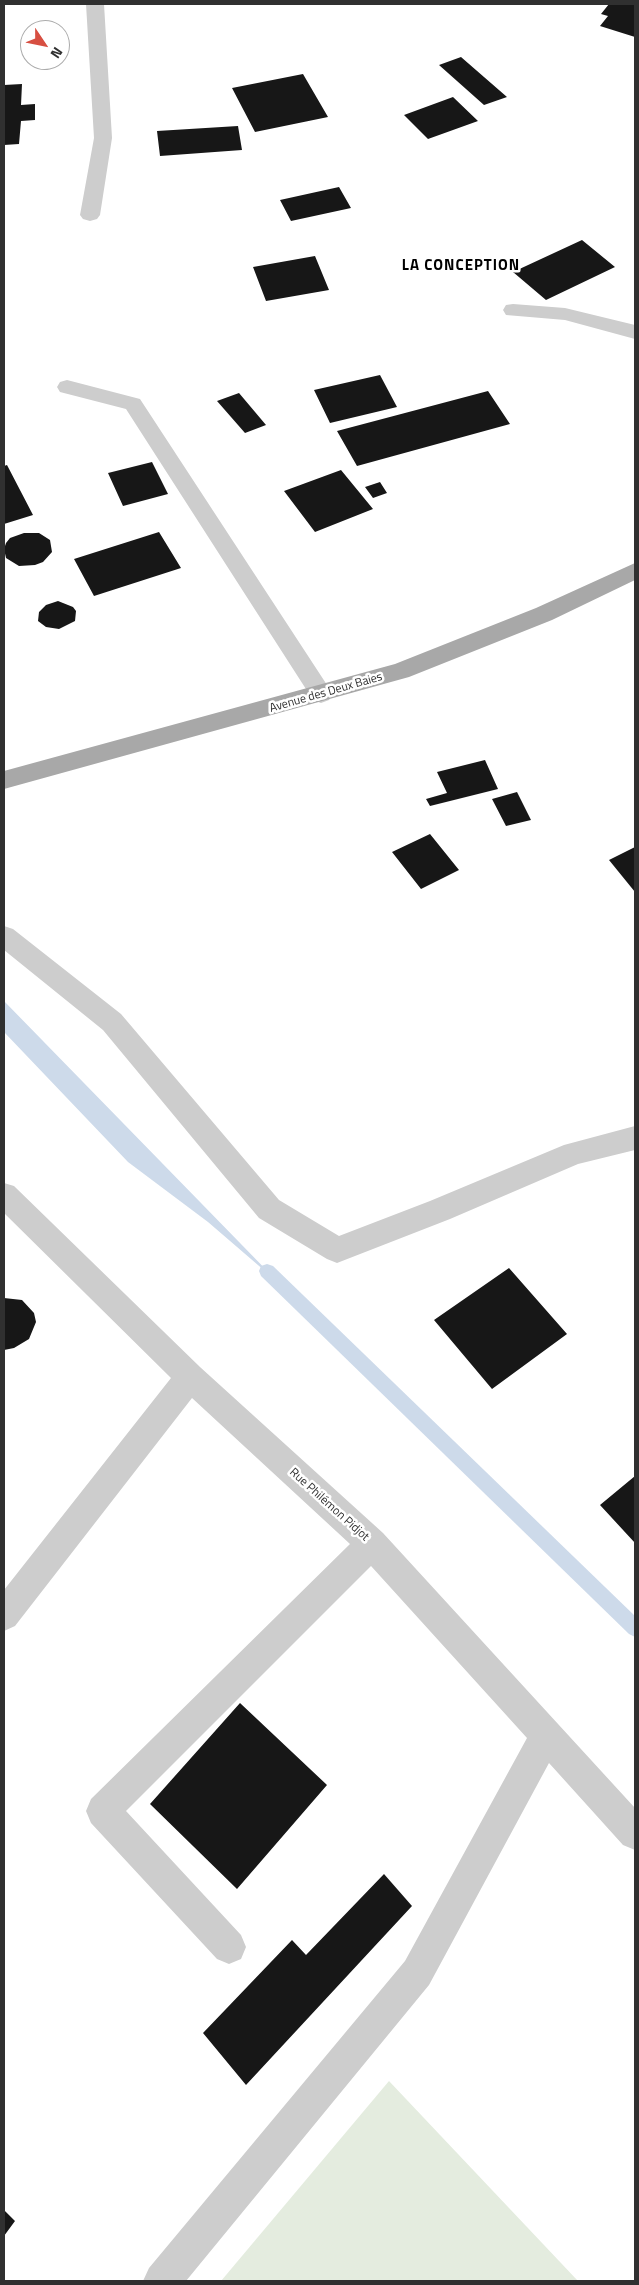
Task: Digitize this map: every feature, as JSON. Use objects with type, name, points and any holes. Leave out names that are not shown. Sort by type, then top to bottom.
[{"type":"main road","name":"Avenue des Deux Baies","points":[[4,780],[402,671],[544,614],[635,571]]},
{"type":"street","points":[[90,216],[103,138],[95,4]]},
{"type":"street","points":[[513,310],[565,314],[635,332]]},
{"type":"street","points":[[67,387],[133,404],[321,694]]},
{"type":"street","points":[[4,936],[112,1022],[269,1209],[336,1250],[440,1210],[574,1153],[635,1138]]},
{"type":"street","name":"Rue Philémon Pidjot","points":[[4,1195],[190,1377],[372,1544],[635,1833]]},
{"type":"street","points":[[4,1615],[190,1377]]},
{"type":"street","points":[[229,1947],[103,1811],[372,1544]]},
{"type":"street","points":[[162,2281],[417,1973],[546,1736]]},
{"type":"shaded area","points":[[389,2081],[578,2281],[221,2281]]},
{"type":"water","points":[[4,1001],[280,1284],[208,1222],[128,1162],[4,1032]]},
{"type":"building","points":[[609,4],[635,4],[635,37],[600,26],[608,16],[601,14]]},
{"type":"building","points":[[461,57],[507,97],[484,105],[439,65]]},
{"type":"building","points":[[303,74],[328,117],[255,132],[232,88]]},
{"type":"building","points":[[22,84],[21,105],[35,104],[35,120],[21,121],[19,144],[4,145],[4,85]]},
{"type":"building","points":[[453,97],[478,121],[428,139],[404,115]]},
{"type":"building","points":[[238,126],[242,150],[160,156],[157,131]]},
{"type":"building","points":[[339,187],[351,208],[291,221],[280,200]]},
{"type":"building","points":[[582,240],[615,267],[546,300],[513,272]]},
{"type":"building","points":[[315,256],[329,290],[266,301],[253,267]]},
{"type":"building","points":[[380,375],[397,407],[330,423],[314,390]]},
{"type":"building","points":[[488,391],[510,424],[357,466],[337,431]]},
{"type":"building","points":[[239,393],[266,425],[245,433],[217,401]]},
{"type":"building","points":[[152,462],[168,494],[123,506],[108,473]]},
{"type":"building","points":[[7,465],[33,515],[4,524],[4,466]]},
{"type":"building","points":[[341,470],[373,509],[315,532],[284,491]]},
{"type":"building","points":[[380,482],[387,493],[373,498],[365,487]]},
{"type":"building","points":[[159,532],[181,568],[94,596],[74,559]]},
{"type":"building","points":[[24,533],[39,533],[50,540],[52,552],[43,562],[35,565],[19,566],[6,558],[4,549],[6,543],[10,538]]},
{"type":"building","points":[[58,601],[73,607],[76,611],[75,621],[59,629],[46,627],[38,621],[39,612],[46,605]]},
{"type":"building","points":[[485,760],[498,789],[430,806],[426,799],[447,793],[437,772]]},
{"type":"building","points":[[517,792],[531,820],[506,826],[492,799]]},
{"type":"building","points":[[430,834],[459,870],[421,889],[392,852]]},
{"type":"building","points":[[635,847],[635,892],[609,860]]},
{"type":"building","points":[[509,1268],[567,1334],[492,1389],[434,1320]]},
{"type":"building","points":[[4,1298],[22,1300],[34,1313],[36,1322],[29,1339],[14,1348],[4,1350]]},
{"type":"building","points":[[635,1476],[635,1543],[600,1505]]},
{"type":"building","points":[[240,1703],[327,1785],[237,1889],[150,1804]]},
{"type":"building","points":[[384,1874],[412,1906],[246,2085],[203,2033],[292,1940],[306,1955]]},
{"type":"building","points":[[4,2210],[15,2221],[4,2236]]},
{"type":"waterway","points":[[267,1271],[635,1628]]},
{"type":"district","name":"LA CONCEPTION","points":[[461,266]]}]
